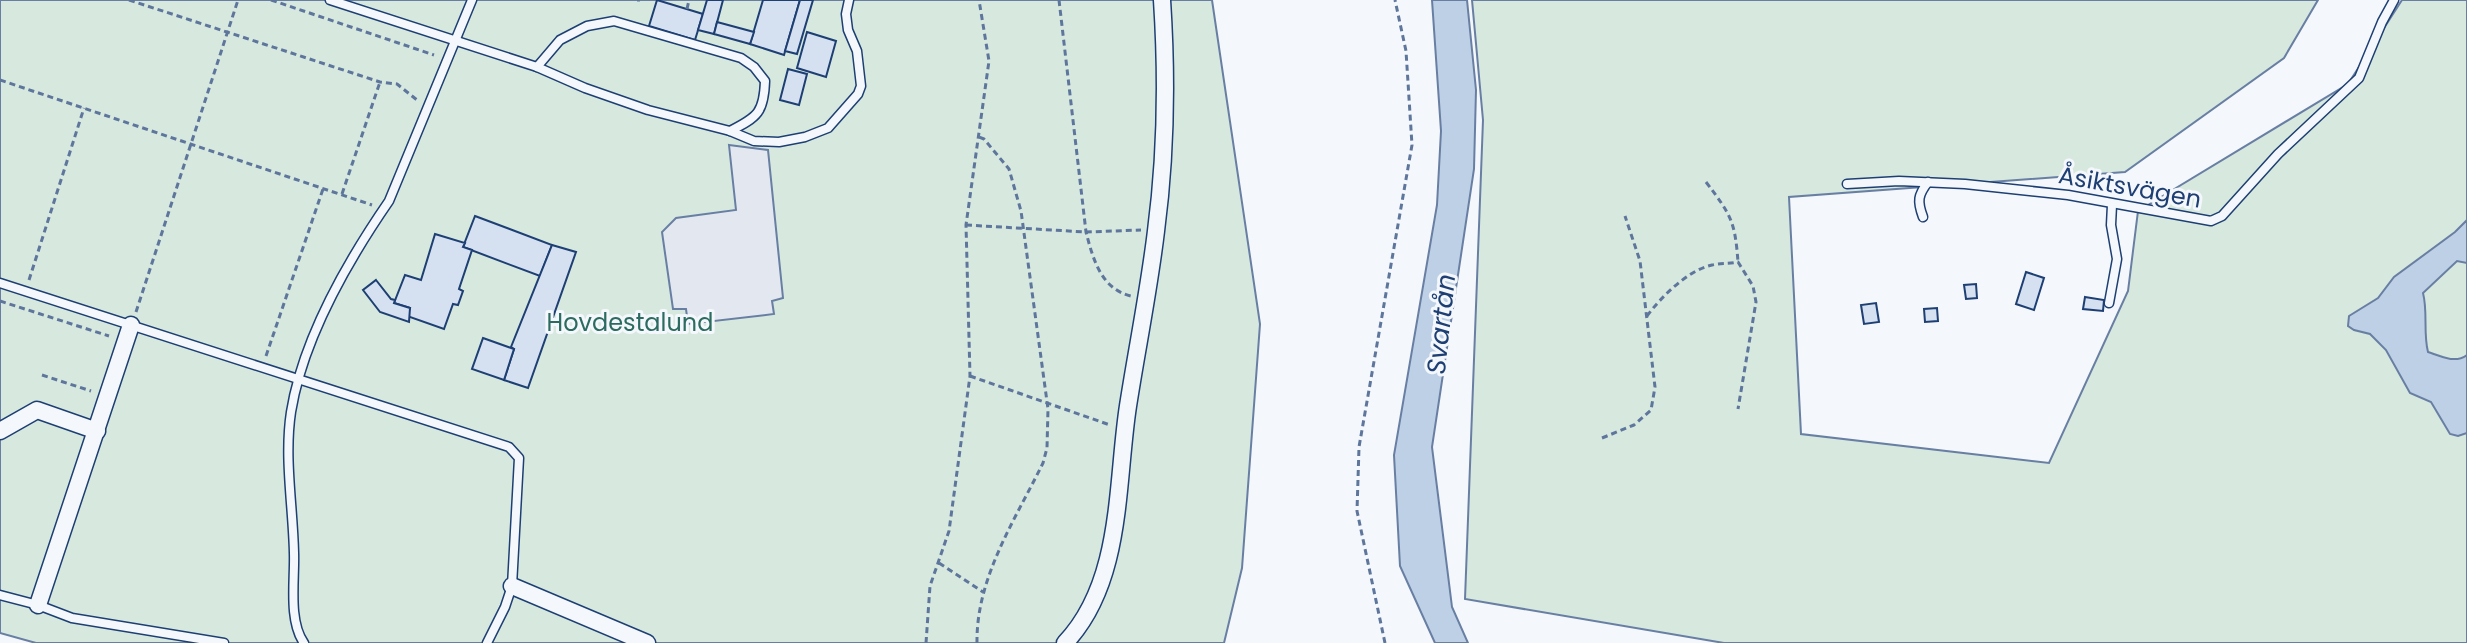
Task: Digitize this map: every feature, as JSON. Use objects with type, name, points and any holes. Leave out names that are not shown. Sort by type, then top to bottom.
[{"type":"street","points":[[1065,643],[1096,598],[1110,546],[1157,229],[1165,119],[1162,0]]},
{"type":"street","points":[[38,605],[131,325]]},
{"type":"street","points":[[0,431],[37,410],[97,431]]},
{"type":"street","points":[[512,586],[647,643]]},
{"type":"lane","points":[[330,0],[537,67],[648,110],[730,131],[754,141],[779,142],[828,128],[858,94],[861,86],[857,51],[848,30],[846,14],[849,0]]},
{"type":"lane","points":[[304,643],[298,635],[296,616],[294,518],[288,450],[292,410],[306,354],[324,313],[370,228],[389,201],[472,0]]},
{"type":"lane","name":"Åsiktsvägen","points":[[1847,184],[1928,182],[2068,195],[2211,221],[2222,216],[2278,154],[2359,78],[2394,0]]},
{"type":"lane","points":[[537,67],[560,40],[587,26],[614,21],[741,58],[754,67],[765,81],[764,105],[751,121],[730,131]]},
{"type":"lane","points":[[1923,217],[1917,203],[1919,194],[1928,182]]},
{"type":"lane","points":[[2109,303],[2117,259],[2111,225],[2112,205]]},
{"type":"lane","points":[[0,283],[509,447],[519,458],[512,586],[487,643]]},
{"type":"lane","points":[[0,595],[72,618],[224,643]]},
{"type":"path","points":[[129,0],[380,82],[397,84],[428,105]]},
{"type":"path","points":[[131,325],[238,0]]},
{"type":"path","points":[[271,0],[445,60]]},
{"type":"path","points":[[687,9],[689,0]]},
{"type":"path","points":[[926,643],[930,586],[949,531],[970,376],[966,225],[989,61],[979,0]]},
{"type":"path","points":[[1059,0],[1086,232],[1096,269],[1120,294],[1146,300]]},
{"type":"path","points":[[1385,643],[1357,511],[1357,483],[1359,447],[1412,145],[1406,51],[1395,0]]},
{"type":"path","points":[[0,80],[383,209]]},
{"type":"path","points":[[342,194],[380,82]]},
{"type":"path","points":[[25,291],[84,108]]},
{"type":"path","points":[[977,643],[978,611],[983,592],[1043,463],[1047,448],[1048,403],[1023,229],[1009,169],[984,139],[978,137]]},
{"type":"path","points":[[1706,182],[1730,213],[1735,228],[1738,262],[1753,286],[1756,302],[1738,409]]},
{"type":"path","points":[[262,367],[323,188]]},
{"type":"path","points":[[1602,438],[1634,425],[1651,410],[1655,387],[1640,261],[1625,216]]},
{"type":"path","points":[[966,225],[1086,232],[1157,229]]},
{"type":"path","points":[[1647,316],[1661,297],[1685,279],[1711,265],[1738,262]]},
{"type":"path","points":[[0,301],[127,342]]},
{"type":"path","points":[[42,375],[109,397]]},
{"type":"path","points":[[970,376],[1125,430]]},
{"type":"path","points":[[939,563],[983,592]]},
{"type":"green space","name":"Hovdestalund","points":[[0,0],[1212,0],[1260,324],[1242,568],[1224,643],[36,643],[0,633]]},
{"type":"green space","points":[[1472,0],[2318,0],[2284,58],[2125,172],[1789,197],[1801,434],[2049,463],[2128,291],[2138,211],[2348,84],[2402,0],[2467,0],[2467,643],[1724,643],[1465,599],[1483,120]]},
{"type":"shaded area","points":[[729,145],[768,150],[783,298],[772,301],[774,314],[688,324],[686,309],[673,309],[662,232],[676,218],[736,210]]},
{"type":"water","name":"Svartån","points":[[1432,0],[1467,0],[1476,90],[1474,169],[1432,447],[1452,607],[1468,643],[1435,643],[1400,566],[1394,455],[1437,205],[1441,131]]},
{"type":"water","points":[[2467,220],[2467,263],[2457,261],[2423,293],[2428,352],[2453,359],[2467,355],[2467,433],[2458,436],[2450,434],[2431,402],[2410,393],[2386,350],[2370,334],[2348,326],[2349,316],[2378,298],[2394,277]]},
{"type":"building","points":[[657,0],[703,14],[695,40],[649,26]]},
{"type":"building","points":[[707,0],[723,0],[714,34],[698,30]]},
{"type":"building","points":[[763,0],[800,0],[784,55],[750,44]]},
{"type":"building","points":[[800,0],[813,0],[797,54],[785,51]]},
{"type":"building","points":[[717,22],[754,32],[750,44],[714,34]]},
{"type":"building","points":[[807,32],[836,41],[826,77],[797,68]]},
{"type":"building","points":[[788,69],[807,74],[799,105],[780,100]]},
{"type":"building","points":[[475,216],[552,245],[540,276],[463,247]]},
{"type":"building","points":[[435,234],[465,243],[463,247],[472,250],[459,289],[463,291],[458,305],[453,304],[444,329],[407,316],[410,308],[394,303],[405,275],[421,280]]},
{"type":"building","points":[[552,245],[576,252],[528,388],[504,380],[514,349],[511,347]]},
{"type":"building","points":[[2026,272],[2044,278],[2034,310],[2016,304]]},
{"type":"building","points":[[376,280],[395,300],[394,303],[410,308],[409,322],[380,312],[363,290]]},
{"type":"building","points":[[1976,284],[1977,298],[1966,299],[1964,285]]},
{"type":"building","points":[[2085,297],[2104,300],[2103,311],[2083,309]]},
{"type":"building","points":[[1876,303],[1879,322],[1864,324],[1861,305]]},
{"type":"building","points":[[1937,308],[1938,321],[1925,322],[1924,309]]},
{"type":"building","points":[[483,338],[514,349],[504,380],[472,369]]}]
